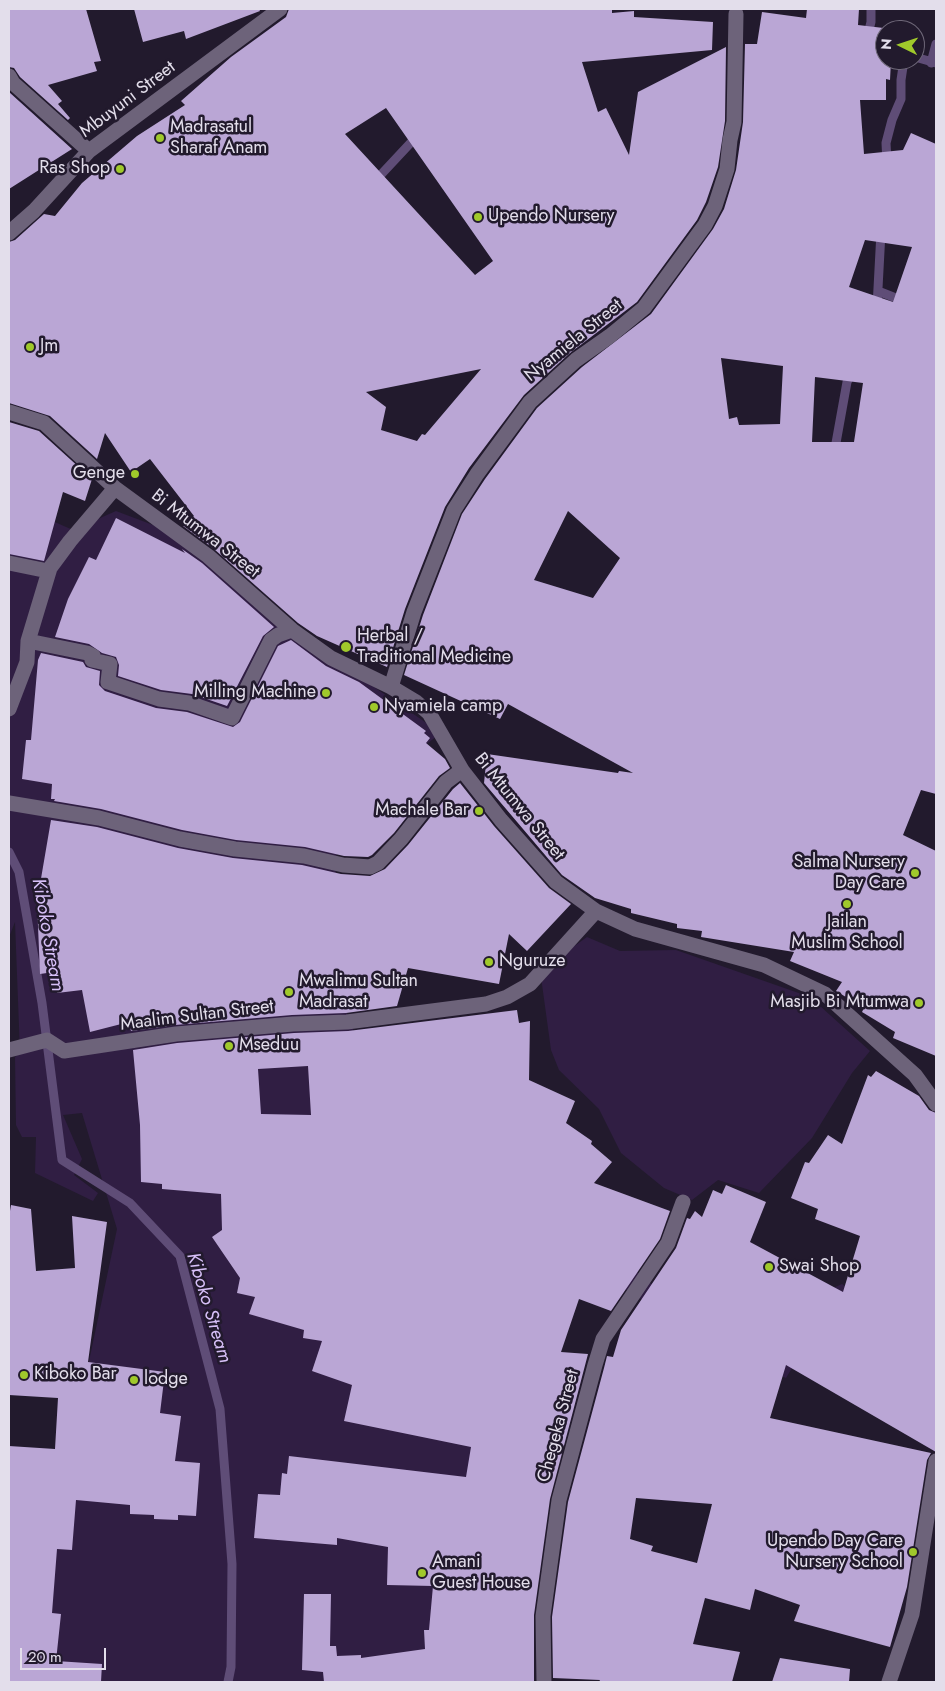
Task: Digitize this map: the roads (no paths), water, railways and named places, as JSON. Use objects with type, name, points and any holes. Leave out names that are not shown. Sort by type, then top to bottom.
[{"type":"street","name":"Mbuyuni Street","points":[[9,233],[34,211],[89,151],[280,9]]},
{"type":"street","name":"Nyamiela Street","points":[[391,687],[414,612],[454,510],[477,474],[530,402],[576,360],[610,336],[644,308],[704,225],[715,206],[727,169],[734,122],[736,14]]},
{"type":"street","points":[[9,76],[13,83],[89,151]]},
{"type":"street","name":"Bi Mtumwa Street","points":[[9,412],[44,423],[116,488],[208,556],[292,630],[331,658],[391,687],[429,714],[462,770],[501,820],[556,882],[596,911],[635,929],[764,966],[825,994],[915,1075],[936,1104]]},
{"type":"street","points":[[9,709],[27,662],[28,641],[50,568],[70,541],[116,488]]},
{"type":"street","points":[[9,563],[48,571],[50,568]]},
{"type":"street","points":[[28,641],[87,653],[93,656],[92,660],[110,664],[108,682],[159,699],[189,703],[232,718],[271,640],[278,635],[292,630]]},
{"type":"street","points":[[9,803],[99,818],[180,839],[235,849],[304,856],[343,865],[370,867],[378,863],[401,839],[446,782],[462,770]]},
{"type":"street","name":"Maalim Sultan Street","points":[[9,1050],[47,1040],[64,1051],[176,1034],[293,1024],[347,1022],[486,1004],[507,997],[534,982],[596,911]]},
{"type":"street","name":"Chegeka Street","points":[[544,1682],[543,1616],[559,1500],[603,1339],[668,1243],[683,1202]]},
{"type":"street","points":[[889,1682],[912,1614],[936,1461]]},
{"type":"waterway","points":[[867,38],[871,22],[871,9]]},
{"type":"waterway","points":[[931,63],[936,44]]},
{"type":"waterway","points":[[925,60],[936,63]]},
{"type":"waterway","points":[[887,163],[886,143],[892,120],[901,99],[902,70]]},
{"type":"waterway","points":[[375,181],[417,136]]},
{"type":"waterway","points":[[877,307],[881,232]]},
{"type":"waterway","points":[[878,291],[906,302]]},
{"type":"waterway","points":[[834,454],[847,382],[852,372]]},
{"type":"waterway","name":"Kiboko Stream","points":[[9,852],[19,872],[42,1003],[62,1160],[130,1203],[180,1256],[220,1409],[232,1564],[231,1667],[228,1682]]},
{"type":"place","name":"Madrasatul Sharaf Anam","points":[[160,138]]},
{"type":"place","name":"Ras Shop","points":[[120,169]]},
{"type":"place","name":"Upendo Nursery","points":[[478,217]]},
{"type":"place","name":"Jm","points":[[30,347]]},
{"type":"place","name":"Genge","points":[[135,474]]},
{"type":"place","name":"Herbal / Traditional Medicine","points":[[346,647]]},
{"type":"place","name":"Milling Machine","points":[[326,693]]},
{"type":"place","name":"Nyamiela camp","points":[[374,707]]},
{"type":"place","name":"Machale Bar","points":[[479,811]]},
{"type":"place","name":"Salma Nursery Day Care","points":[[915,873]]},
{"type":"place","name":"Jailan Muslim School","points":[[847,904]]},
{"type":"place","name":"Nguruze","points":[[489,962]]},
{"type":"place","name":"Mwalimu Sultan Madrasat","points":[[289,992]]},
{"type":"place","name":"Masjib Bi Mtumwa","points":[[919,1003]]},
{"type":"place","name":"Mseduu","points":[[229,1046]]},
{"type":"place","name":"Swai Shop","points":[[769,1267]]},
{"type":"place","name":"Kiboko Bar","points":[[24,1375]]},
{"type":"place","name":"lodge","points":[[134,1380]]},
{"type":"place","name":"Upendo Day Care Nursery School","points":[[913,1552]]},
{"type":"place","name":"Amani Guest House","points":[[422,1573]]}]
